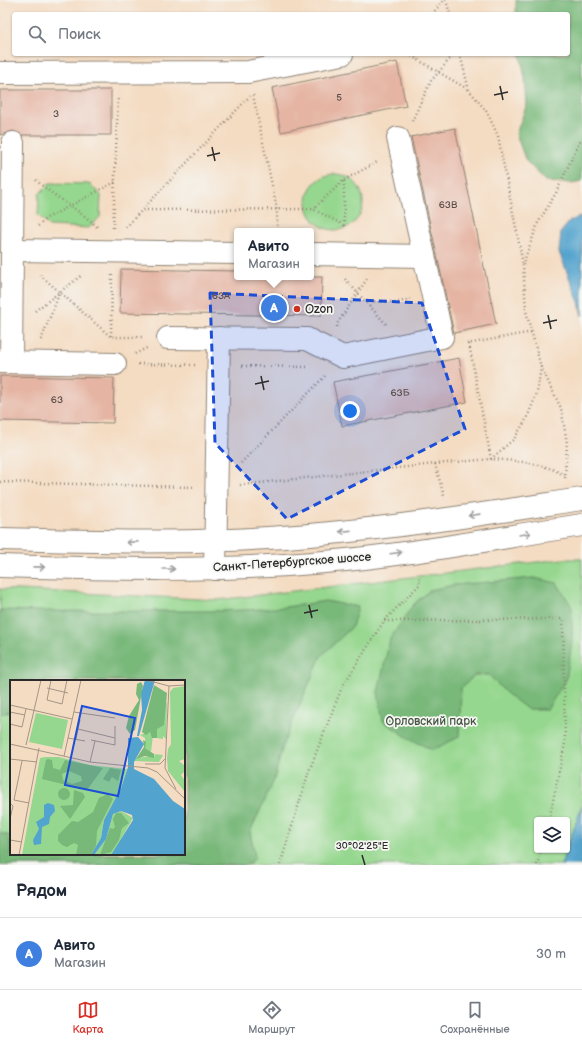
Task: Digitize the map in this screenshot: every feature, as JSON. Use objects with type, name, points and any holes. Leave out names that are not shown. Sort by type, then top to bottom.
[{"type":"main road","points":[[0,73],[248,72],[332,56]]},
{"type":"main road","points":[[13,143],[11,330],[14,362],[115,364]]},
{"type":"main road","points":[[168,338],[307,339],[343,357],[442,337],[399,144]]},
{"type":"main road","points":[[12,250],[112,246],[234,253]]},
{"type":"main road","points":[[316,254],[424,256]]},
{"type":"main road","points":[[215,569],[218,488],[219,338]]},
{"type":"main road","points":[[0,539],[102,542],[215,541],[320,534],[390,526],[582,499]]},
{"type":"main road","name":"Санкт-Петербургское шоссе","points":[[0,566],[215,569],[324,562],[401,553],[582,525]]},
{"type":"path","points":[[434,12],[445,0],[449,12]]},
{"type":"path","points":[[412,56],[440,71],[469,90],[487,112],[498,136],[523,264],[526,311],[541,367],[560,408],[567,443],[564,475],[566,484]]},
{"type":"path","points":[[312,209],[344,180],[399,144],[416,117],[431,81],[452,56]]},
{"type":"path","points":[[460,56],[469,90]]},
{"type":"path","points":[[111,337],[112,246],[116,182],[118,73]]},
{"type":"path","points":[[112,246],[143,210],[253,94],[277,209],[277,228]]},
{"type":"path","points":[[523,264],[538,224],[556,193],[582,139]]},
{"type":"path","points":[[143,210],[312,209],[344,225],[344,180]]},
{"type":"path","points":[[47,218],[116,182]]},
{"type":"path","points":[[48,192],[90,220]]},
{"type":"path","points":[[12,250],[111,337],[168,338]]},
{"type":"path","points":[[316,254],[358,293],[405,345]]},
{"type":"path","points":[[218,488],[343,357],[337,324],[384,255]]},
{"type":"path","points":[[11,330],[83,274]]},
{"type":"path","points":[[14,362],[60,292]]},
{"type":"path","points":[[365,301],[399,302]]},
{"type":"path","points":[[442,337],[455,346],[532,332]]},
{"type":"path","points":[[115,364],[168,338]]},
{"type":"path","points":[[468,344],[491,459]]},
{"type":"path","points":[[491,459],[514,439],[527,418],[537,393],[541,367]]},
{"type":"path","points":[[435,464],[491,459],[524,461],[556,470],[564,475]]},
{"type":"path","points":[[280,865],[309,771],[342,687],[384,621],[420,584]]},
{"type":"path","points":[[384,621],[563,619],[565,743],[550,817]]},
{"type":"path","points":[[537,865],[540,853]]},
{"type":"highlighted area","points":[[210,293],[422,303],[465,429],[287,519],[215,443]]},
{"type":"green space","points":[[516,0],[582,0],[582,181],[571,183],[546,181],[526,161],[516,134],[527,104],[525,77],[520,56],[570,56],[570,12],[516,12]]},
{"type":"green space","points":[[335,174],[346,176],[355,182],[361,191],[363,202],[361,213],[355,222],[346,228],[335,230],[324,228],[315,222],[309,213],[307,202],[309,191],[315,182],[324,176]]},
{"type":"green space","points":[[50,183],[90,184],[101,195],[100,217],[89,228],[49,226],[38,215],[39,194]]},
{"type":"green space","name":"Орловский парк","points":[[562,559],[582,559],[582,806],[570,840],[570,817],[534,817],[534,853],[565,853],[561,865],[0,865],[0,589],[218,600]]},
{"type":"green space","points":[[534,578],[557,583],[572,607],[572,642],[566,680],[547,709],[527,709],[505,692],[489,675],[475,675],[461,688],[459,737],[432,750],[407,737],[383,721],[378,692],[390,639],[413,605],[430,590],[454,585]]},
{"type":"green space","points":[[325,601],[358,607],[352,627],[321,656],[300,704],[283,745],[274,780],[250,832],[255,857],[248,865],[0,865],[0,833],[10,836],[10,855],[185,855],[185,680],[10,680],[10,711],[0,714],[0,610],[221,611],[304,605]]},
{"type":"water","points":[[582,216],[582,316],[579,302],[559,252],[561,232],[570,221]]},
{"type":"water","points":[[582,806],[582,865],[561,865],[565,853],[570,853],[570,840]]},
{"type":"building","points":[[397,62],[406,106],[281,132],[272,88]]},
{"type":"building","points":[[0,90],[111,90],[111,135],[22,135],[13,131],[0,135]]},
{"type":"building","points":[[455,128],[496,324],[454,333],[411,137]]},
{"type":"building","points":[[121,269],[234,271],[234,280],[314,280],[314,277],[322,277],[321,316],[120,313]]},
{"type":"building","points":[[459,358],[467,402],[342,426],[333,382]]},
{"type":"building","points":[[0,376],[114,378],[113,423],[0,421]]},
{"type":"place","name":"Авито","points":[[274,308]]},
{"type":"place","name":"Ozon","points":[[297,309]]}]
